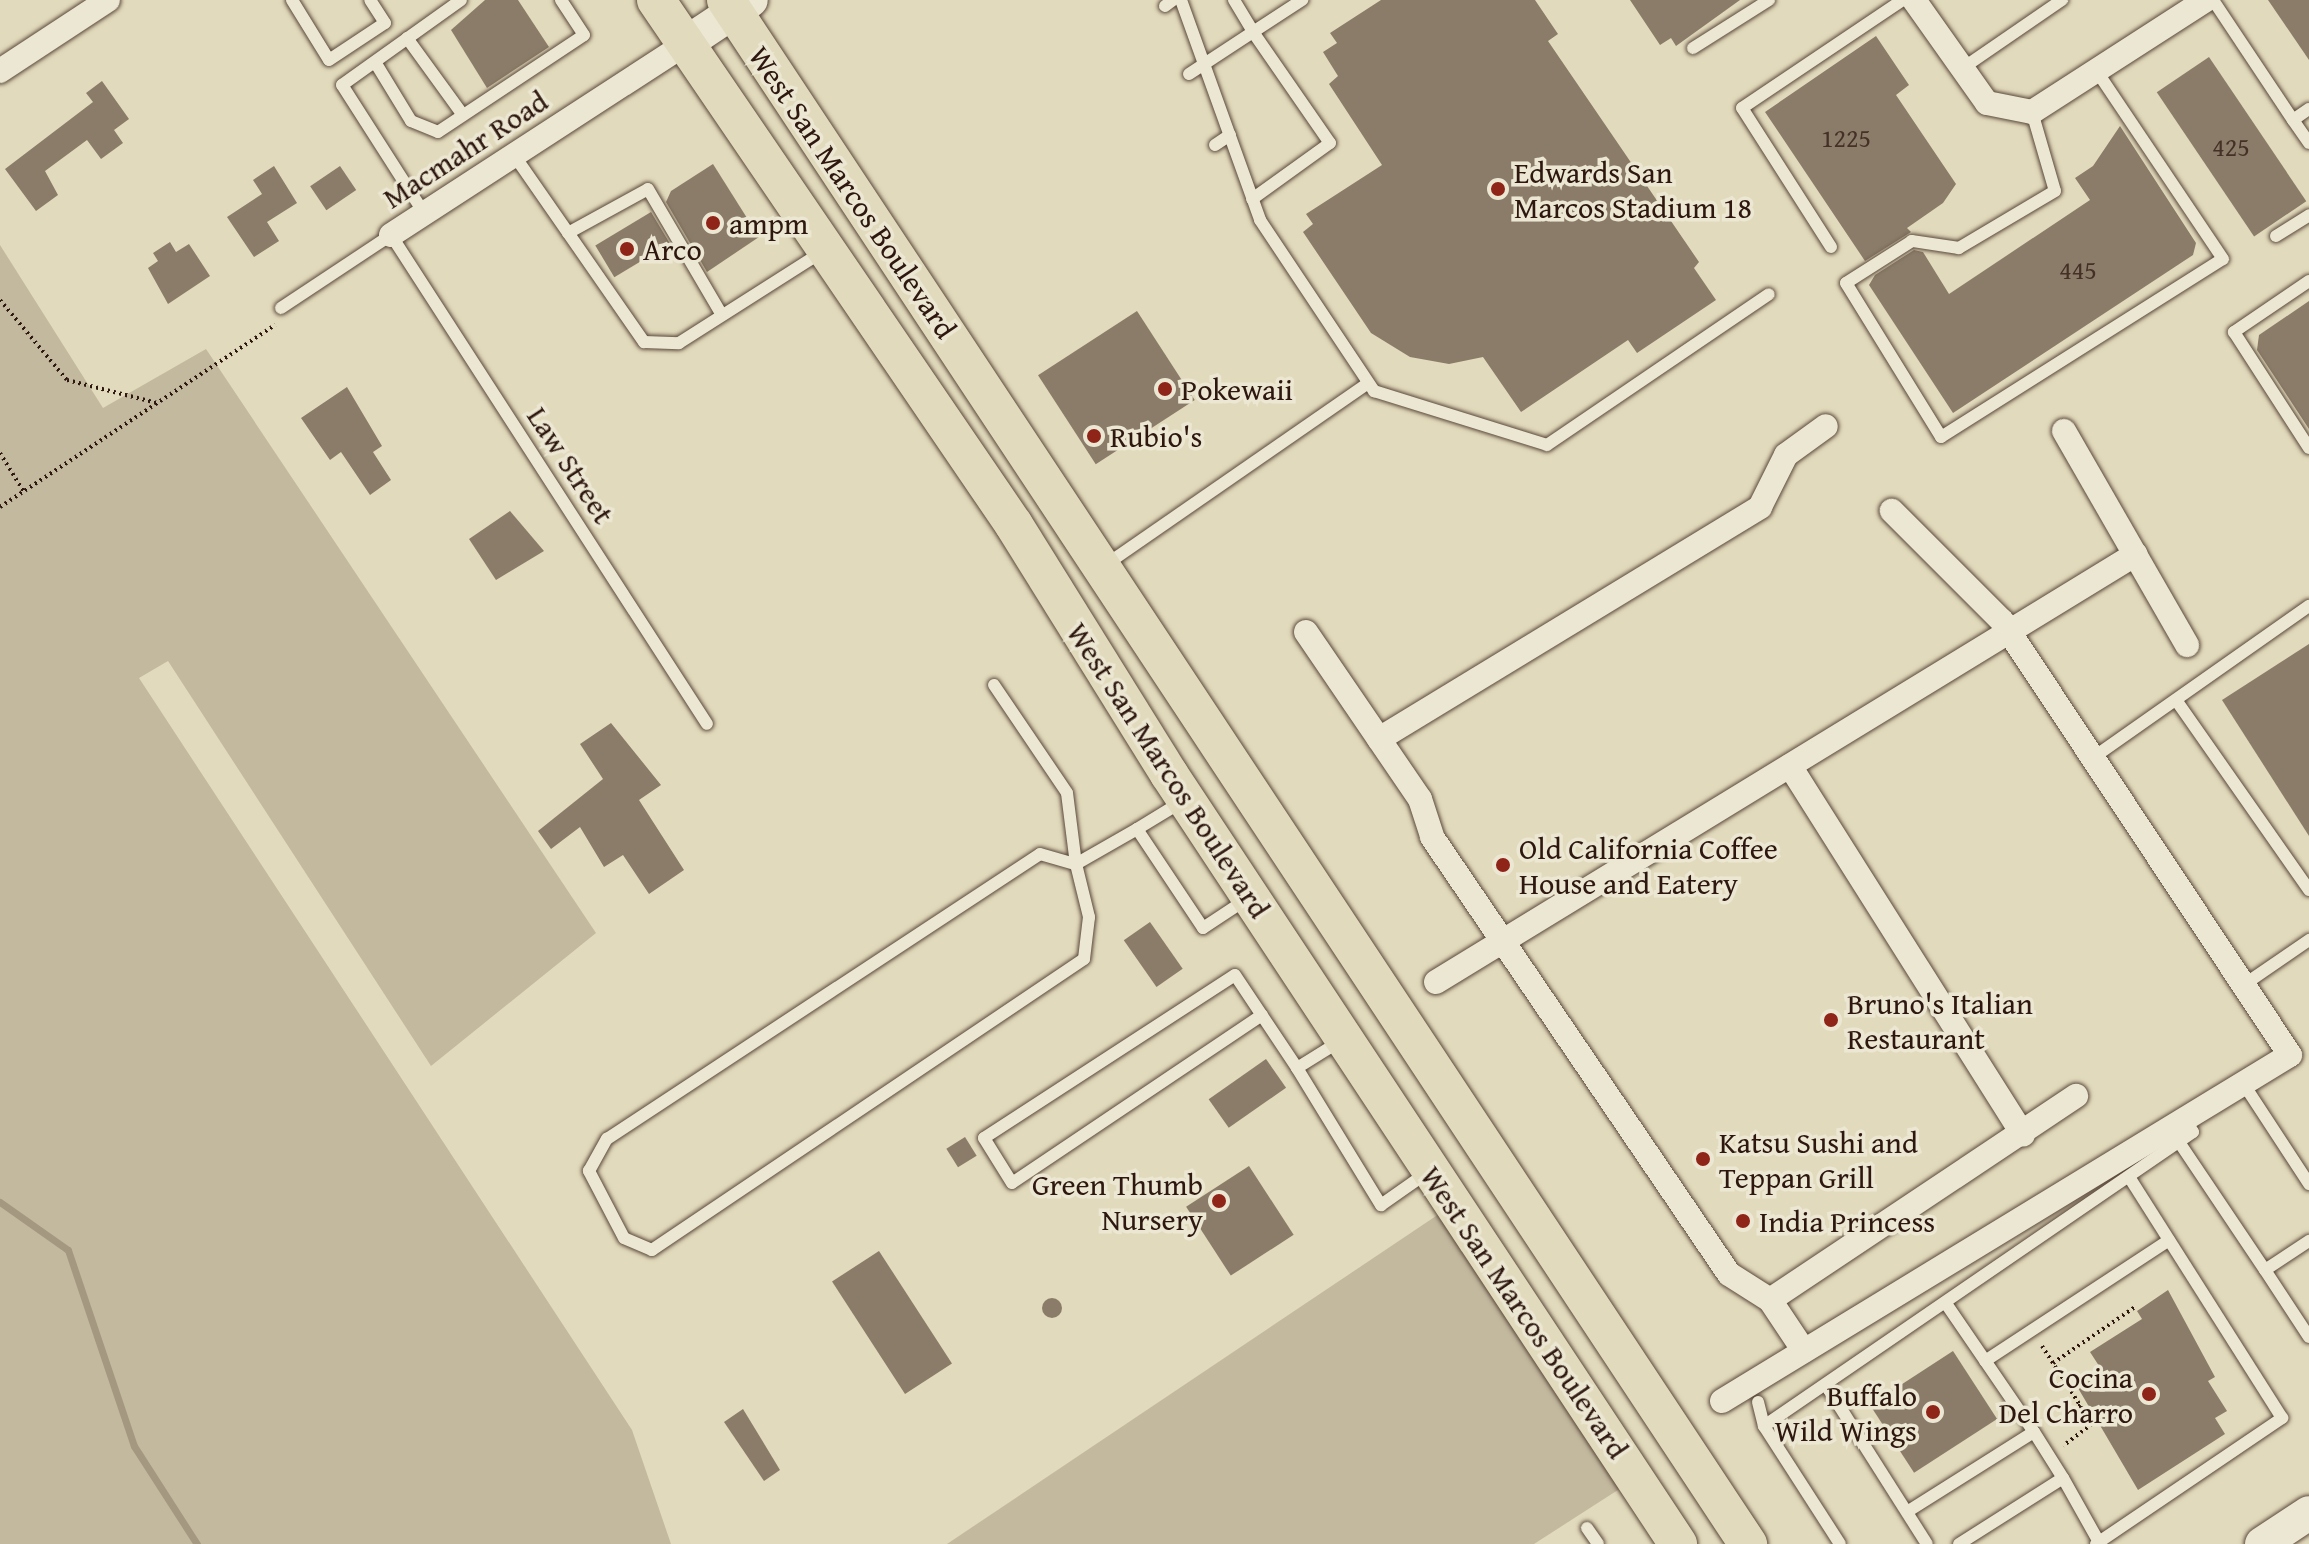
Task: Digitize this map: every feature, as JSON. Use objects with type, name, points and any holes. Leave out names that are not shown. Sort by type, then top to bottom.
[{"type":"main road","name":"West San Marcos Boulevard","points":[[656,0],[1014,525],[1185,799],[1678,1544]]},
{"type":"main road","name":"West San Marcos Boulevard","points":[[737,4],[1102,567],[1748,1544]]},
{"type":"main road","points":[[685,44],[737,4]]},
{"type":"main road","points":[[910,374],[949,398],[981,433],[1070,565],[1102,567]]},
{"type":"main road","points":[[1344,1039],[1394,1010]]},
{"type":"main road","points":[[2262,1544],[2309,1513]]},
{"type":"street","points":[[0,71],[108,0]]},
{"type":"street","points":[[1914,0],[1960,70],[1987,103],[2019,112],[2098,73],[2206,0]]},
{"type":"street","name":"Macmahr Road","points":[[391,235],[685,44]]},
{"type":"street","points":[[1379,739],[1760,507],[1786,455],[1826,426]]},
{"type":"street","points":[[2064,431],[2187,645]]},
{"type":"street","points":[[1722,1401],[2182,1130],[2243,1083],[2290,1055],[2009,632],[1892,511]]},
{"type":"street","points":[[1436,982],[2136,554]]},
{"type":"street","points":[[1306,632],[1420,799],[1432,837],[1729,1274],[1770,1300],[1804,1351]]},
{"type":"street","points":[[1790,766],[2023,1134]]},
{"type":"street","points":[[1770,1300],[2076,1096]]},
{"type":"lane","points":[[292,0],[329,60],[385,23],[370,0]]},
{"type":"lane","points":[[424,213],[342,85],[461,0]]},
{"type":"lane","points":[[375,62],[411,121],[438,132],[584,35],[561,0]]},
{"type":"lane","points":[[1181,0],[1252,199],[1374,391],[1547,445],[1769,294]]},
{"type":"lane","points":[[1234,0],[1330,143],[1252,199]]},
{"type":"lane","points":[[1189,74],[1203,60],[1302,0]]},
{"type":"lane","points":[[1693,48],[1769,0]]},
{"type":"lane","points":[[1831,247],[1742,108],[1903,0]]},
{"type":"lane","points":[[1960,70],[2062,0]]},
{"type":"lane","points":[[2213,0],[2309,143]]},
{"type":"lane","points":[[407,38],[463,115]]},
{"type":"lane","points":[[2019,112],[2055,191],[1959,248],[1912,241],[1846,283],[1941,437],[2223,259],[2098,73]]},
{"type":"lane","points":[[2293,120],[2309,109]]},
{"type":"lane","points":[[1215,145],[1230,135]]},
{"type":"lane","points":[[514,155],[644,342],[679,343],[826,250]]},
{"type":"lane","points":[[568,233],[648,189],[722,315]]},
{"type":"lane","points":[[2276,236],[2309,215]]},
{"type":"lane","name":"Macmahr Road","points":[[281,308],[391,235]]},
{"type":"lane","name":"Law Street","points":[[391,235],[707,724]]},
{"type":"lane","points":[[2309,281],[2234,332],[2309,448]]},
{"type":"lane","points":[[1102,567],[1368,383]]},
{"type":"lane","points":[[2094,757],[2309,606]]},
{"type":"lane","points":[[994,685],[1067,793],[1076,864],[1089,917],[1084,959],[652,1250],[624,1238],[589,1171],[607,1139],[1040,854],[1076,864],[1185,799]]},
{"type":"lane","points":[[2176,700],[2309,890]]},
{"type":"lane","points":[[1137,829],[1203,928],[1250,897]]},
{"type":"lane","points":[[2245,984],[2309,940]]},
{"type":"lane","points":[[1262,1015],[1012,1183],[984,1138],[1235,975],[1262,1015],[1297,1068],[1381,1205],[1430,1170]]},
{"type":"lane","points":[[1297,1068],[1344,1039]]},
{"type":"lane","points":[[2243,1083],[2309,1184]]},
{"type":"lane","points":[[1764,1426],[1947,1305],[2129,1177],[2182,1130],[2265,1270],[2309,1337]]},
{"type":"lane","points":[[1947,1305],[2034,1432],[2098,1543],[2282,1418],[2129,1177]]},
{"type":"lane","points":[[1985,1361],[2169,1240]]},
{"type":"lane","points":[[2265,1270],[2309,1241]]},
{"type":"lane","points":[[1826,1385],[1910,1510],[1927,1544]]},
{"type":"lane","points":[[1758,1402],[1764,1426],[1840,1544]]},
{"type":"lane","points":[[1910,1510],[2034,1432]]},
{"type":"lane","points":[[1959,1544],[2063,1478]]},
{"type":"lane","points":[[1587,1528],[1598,1544]]},
{"type":"path","points":[[0,300],[67,380],[158,403]]},
{"type":"path","points":[[0,507],[288,316],[281,308]]},
{"type":"path","points":[[0,453],[24,492]]},
{"type":"path","points":[[2053,1363],[2135,1307]]},
{"type":"path","points":[[2029,1333],[2053,1363],[2092,1424],[2063,1446]]},
{"type":"path","points":[[2052,1388],[2064,1381]]},
{"type":"path","points":[[2069,1413],[2080,1405]]},
{"type":"shaded area","points":[[0,245],[103,408],[206,349],[596,933],[431,1066],[168,661],[139,678],[632,1430],[671,1544],[0,1544]]},
{"type":"shaded area","points":[[1439,1214],[1621,1488],[1534,1544],[947,1544]]},
{"type":"building","points":[[485,0],[518,0],[549,47],[487,88],[451,30]]},
{"type":"building","name":"Edwards San Marcos Stadium 18","points":[[1381,0],[1535,0],[1558,34],[1548,41],[1699,262],[1694,268],[1716,300],[1637,353],[1628,340],[1521,412],[1483,357],[1449,364],[1410,357],[1371,333],[1303,232],[1313,224],[1306,214],[1382,165],[1329,84],[1338,76],[1323,52],[1337,43],[1330,33]]},
{"type":"building","points":[[1630,0],[1740,0],[1676,46],[1671,38],[1660,45]]},
{"type":"building","points":[[2268,0],[2309,0],[2309,60]]},
{"type":"building","points":[[1876,36],[1909,85],[1896,95],[1956,184],[1943,203],[1907,228],[1911,232],[1865,261],[1765,112]]},
{"type":"building","points":[[2209,57],[2306,201],[2254,236],[2157,92]]},
{"type":"building","points":[[102,81],[129,119],[114,130],[123,143],[101,159],[87,140],[45,171],[58,195],[36,211],[5,169],[93,102],[86,93]]},
{"type":"building","points":[[2120,126],[2196,243],[2193,255],[1953,413],[1869,285],[1875,275],[1914,250],[1923,252],[1949,294],[2090,200],[2075,178],[2093,166]]},
{"type":"building","name":"ampm","points":[[713,164],[759,237],[707,272],[666,202],[671,191]]},
{"type":"building","points":[[274,166],[297,203],[267,222],[279,241],[254,257],[227,217],[262,194],[253,180]]},
{"type":"building","points":[[340,166],[356,190],[326,210],[310,186]]},
{"type":"building","points":[[651,212],[670,244],[614,277],[595,245]]},
{"type":"building","points":[[170,242],[176,252],[189,244],[210,276],[168,304],[148,268],[158,261],[153,253]]},
{"type":"building","points":[[2309,301],[2309,429],[2257,350],[2259,335]]},
{"type":"building","points":[[1137,311],[1195,400],[1096,464],[1038,375]]},
{"type":"building","points":[[347,387],[382,446],[373,452],[391,480],[370,495],[341,452],[330,460],[301,418]]},
{"type":"building","points":[[510,511],[544,551],[496,580],[469,539]]},
{"type":"building","points":[[2309,644],[2309,836],[2222,700]]},
{"type":"building","points":[[611,723],[661,785],[639,800],[684,870],[649,894],[623,855],[604,867],[580,827],[551,849],[538,831],[603,779],[580,744]]},
{"type":"building","points":[[1150,922],[1183,969],[1156,987],[1124,940]]},
{"type":"building","points":[[1266,1059],[1286,1088],[1229,1128],[1209,1099]]},
{"type":"building","points":[[965,1137],[977,1156],[958,1167],[946,1149]]},
{"type":"building","points":[[1249,1166],[1294,1235],[1231,1276],[1186,1207]]},
{"type":"building","points":[[879,1251],[952,1363],[905,1394],[832,1281]]},
{"type":"building","name":"Cocina Del Charro","points":[[2168,1290],[2215,1377],[2208,1381],[2227,1411],[2215,1418],[2225,1434],[2138,1490],[2078,1388],[2103,1372],[2090,1352],[2142,1319],[2137,1311]]},
{"type":"building","points":[[1052,1298],[1059,1301],[1062,1308],[1059,1315],[1052,1318],[1045,1315],[1042,1308],[1045,1301]]},
{"type":"building","name":"Buffalo Wild Wings","points":[[1953,1351],[1997,1419],[1914,1473],[1870,1405]]},
{"type":"building","points":[[743,1409],[780,1470],[764,1481],[724,1422]]},
{"type":"waterway","points":[[0,1202],[68,1250],[134,1446],[197,1544]]},
{"type":"place","name":"Edwards San Marcos Stadium 18","points":[[1498,189]]},
{"type":"place","name":"ampm","points":[[713,223]]},
{"type":"place","name":"Arco","points":[[627,249]]},
{"type":"place","name":"Pokewaii","points":[[1165,389]]},
{"type":"place","name":"Rubio's","points":[[1094,436]]},
{"type":"place","name":"Old California Coffee House and Eatery","points":[[1503,865]]},
{"type":"place","name":"Bruno's Italian Restaurant","points":[[1831,1020]]},
{"type":"place","name":"Katsu Sushi and Teppan Grill","points":[[1703,1159]]},
{"type":"place","name":"Green Thumb Nursery","points":[[1219,1201]]},
{"type":"place","name":"India Princess","points":[[1743,1221]]},
{"type":"place","name":"Cocina Del Charro","points":[[2149,1394]]},
{"type":"place","name":"Buffalo Wild Wings","points":[[1933,1412]]}]
